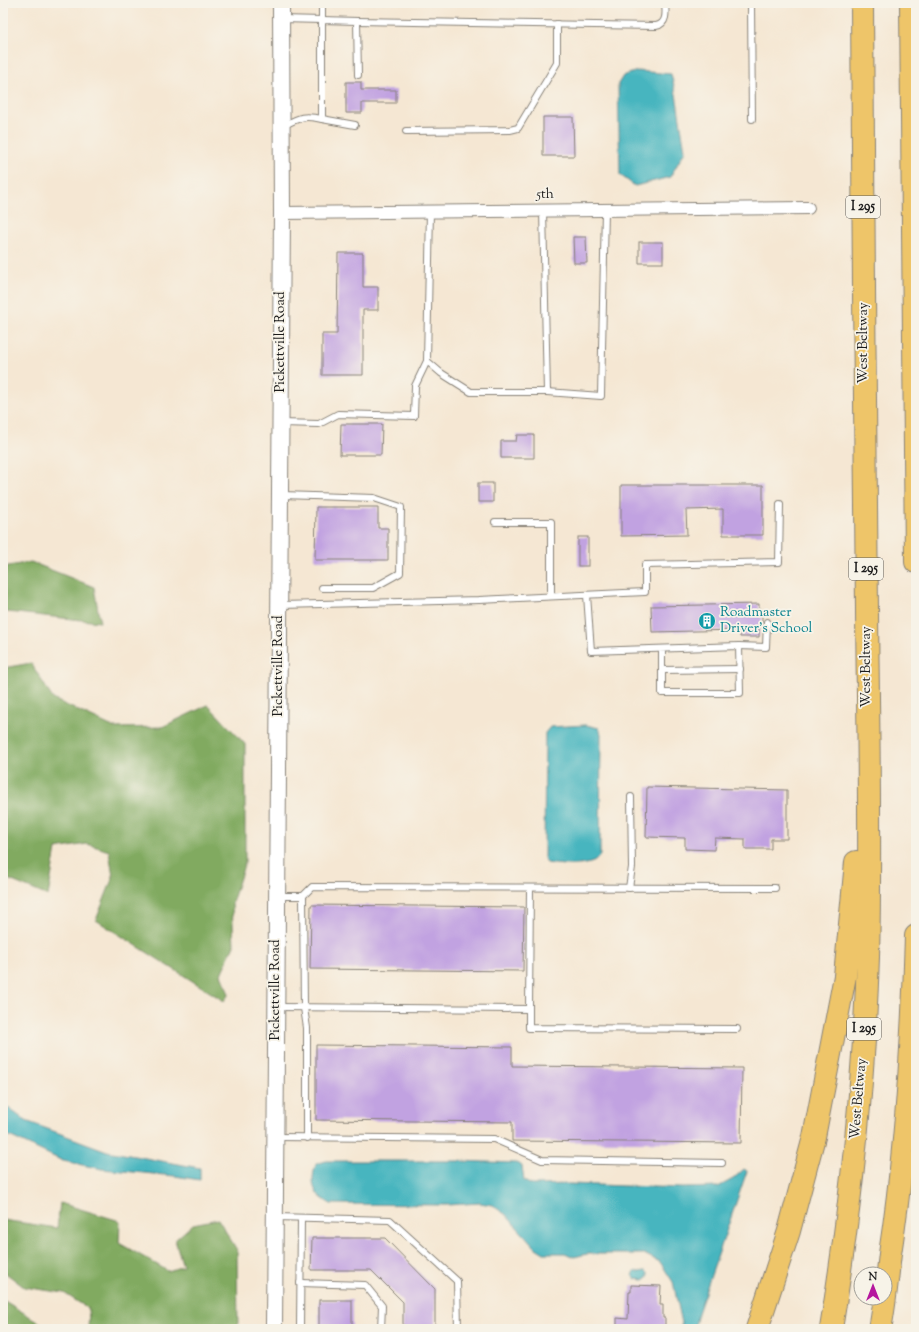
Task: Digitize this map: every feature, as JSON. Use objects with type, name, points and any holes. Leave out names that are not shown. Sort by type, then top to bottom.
[{"type":"highway","name":"West Beltway","points":[[831,1329],[846,1232],[852,1174],[866,1009],[868,955],[868,727],[862,3]]},
{"type":"highway","points":[[911,3],[916,562]]},
{"type":"highway","points":[[757,1329],[789,1232],[812,1145],[845,976],[868,727]]},
{"type":"highway","points":[[880,1329],[885,1305],[890,1256],[898,1204],[914,998],[916,936]]},
{"type":"street","name":"Pickettville Road","points":[[274,1329],[281,423],[281,3]]},
{"type":"street","name":"5th","points":[[282,213],[808,208]]},
{"type":"lane","points":[[322,3],[322,119]]},
{"type":"lane","points":[[281,19],[661,25],[664,22],[666,13],[665,3]]},
{"type":"lane","points":[[751,3],[752,119]]},
{"type":"lane","points":[[357,20],[358,75]]},
{"type":"lane","points":[[406,132],[510,130],[518,128],[557,63],[556,24]]},
{"type":"lane","points":[[282,126],[297,118],[308,116],[355,125]]},
{"type":"lane","points":[[543,210],[547,392]]},
{"type":"lane","points":[[427,361],[441,373],[471,392],[547,392],[601,396],[605,210]]},
{"type":"lane","points":[[281,423],[319,424],[338,414],[414,416],[415,386],[427,361],[430,211]]},
{"type":"lane","points":[[280,495],[374,498],[401,507],[400,573],[373,588],[322,588]]},
{"type":"lane","points":[[279,605],[479,600],[646,592],[644,566],[780,562],[780,504]]},
{"type":"lane","points":[[495,522],[550,522],[550,596]]},
{"type":"lane","points":[[587,595],[591,651],[739,646],[766,647],[767,622]]},
{"type":"lane","points":[[662,649],[662,693],[740,692],[739,646]]},
{"type":"lane","points":[[662,670],[740,669]]},
{"type":"lane","points":[[629,888],[632,867],[631,797]]},
{"type":"lane","points":[[277,896],[303,896],[312,887],[775,888]]},
{"type":"lane","points":[[530,888],[529,1028],[737,1029]]},
{"type":"lane","points":[[303,896],[304,1008],[307,1028],[307,1138]]},
{"type":"lane","points":[[276,1007],[529,1009]]},
{"type":"lane","points":[[275,1137],[494,1139],[542,1160],[722,1163]]},
{"type":"lane","points":[[274,1217],[390,1220],[457,1281],[458,1329]]},
{"type":"lane","points":[[300,1329],[301,1218]]},
{"type":"lane","points":[[300,1283],[365,1285],[382,1306],[381,1329]]},
{"type":"green space","points":[[31,562],[94,587],[100,622],[7,612],[3,610],[3,567]]},
{"type":"green space","points":[[31,663],[53,699],[115,728],[162,727],[208,705],[245,744],[245,862],[232,903],[234,945],[221,974],[229,994],[224,1001],[96,920],[113,877],[109,851],[87,844],[56,849],[48,896],[3,877],[3,668]]},
{"type":"green space","points":[[60,1203],[120,1221],[119,1243],[168,1271],[183,1266],[175,1240],[193,1224],[218,1219],[237,1250],[238,1329],[88,1329],[89,1309],[64,1293],[24,1287],[3,1271],[3,1220],[57,1228]]},
{"type":"green space","points":[[3,1300],[50,1329],[3,1329]]},
{"type":"water","points":[[637,71],[671,74],[676,94],[685,151],[670,177],[635,186],[620,175],[618,84],[623,76]]},
{"type":"water","points":[[586,725],[599,728],[601,734],[600,855],[594,862],[583,865],[547,863],[544,858],[545,733],[550,727]]},
{"type":"water","points":[[3,1104],[26,1121],[107,1151],[200,1168],[200,1180],[102,1169],[63,1161],[3,1133]]},
{"type":"water","points":[[326,1161],[458,1161],[516,1163],[522,1166],[524,1181],[532,1185],[569,1184],[683,1188],[718,1187],[733,1179],[744,1169],[747,1171],[698,1313],[694,1329],[680,1329],[682,1323],[673,1282],[660,1262],[644,1254],[587,1254],[574,1257],[565,1253],[544,1253],[536,1248],[505,1214],[492,1205],[480,1203],[446,1205],[331,1204],[316,1192],[313,1182],[316,1164]]},
{"type":"water","points":[[636,1271],[645,1271],[648,1273],[648,1277],[644,1280],[635,1279],[632,1275]]},
{"type":"building","points":[[346,82],[361,82],[361,90],[396,90],[396,103],[362,103],[362,113],[346,113]]},
{"type":"building","points":[[543,117],[573,117],[574,156],[543,156]]},
{"type":"building","points":[[573,237],[586,237],[587,263],[574,263]]},
{"type":"building","points":[[639,242],[663,242],[663,263],[639,263]]},
{"type":"building","points":[[338,253],[363,253],[363,287],[378,287],[378,310],[363,310],[363,375],[322,375],[322,334],[337,334]]},
{"type":"building","points":[[341,424],[382,424],[381,455],[340,455]]},
{"type":"building","points":[[517,435],[534,435],[534,458],[501,458],[501,441],[516,441]]},
{"type":"building","points":[[478,483],[493,483],[493,502],[478,502]]},
{"type":"building","points":[[621,485],[763,485],[763,535],[723,535],[723,509],[686,510],[687,535],[621,536]]},
{"type":"building","points":[[316,507],[378,507],[378,528],[388,528],[388,560],[315,560]]},
{"type":"building","points":[[578,537],[588,537],[588,566],[578,566]]},
{"type":"building","name":"Roadmaster Driver's School","points":[[759,604],[759,615],[762,615],[762,626],[759,626],[759,637],[740,637],[740,630],[652,632],[651,606]]},
{"type":"building","points":[[647,787],[787,790],[787,839],[771,839],[771,849],[745,849],[745,839],[715,838],[714,850],[685,849],[685,838],[646,837]]},
{"type":"building","points":[[311,905],[524,907],[523,971],[310,969]]},
{"type":"building","points":[[316,1045],[512,1047],[512,1066],[742,1068],[741,1143],[512,1141],[512,1122],[316,1120]]},
{"type":"building","points":[[312,1238],[385,1238],[435,1289],[435,1329],[403,1329],[403,1302],[371,1270],[311,1270]]},
{"type":"building","points":[[631,1285],[661,1286],[660,1305],[663,1305],[665,1329],[617,1329],[617,1318],[628,1319],[629,1292],[631,1292]]},
{"type":"building","points":[[319,1300],[352,1300],[352,1329],[319,1329]]},
{"type":"place","name":"Roadmaster Driver's School","points":[[707,621]]}]
